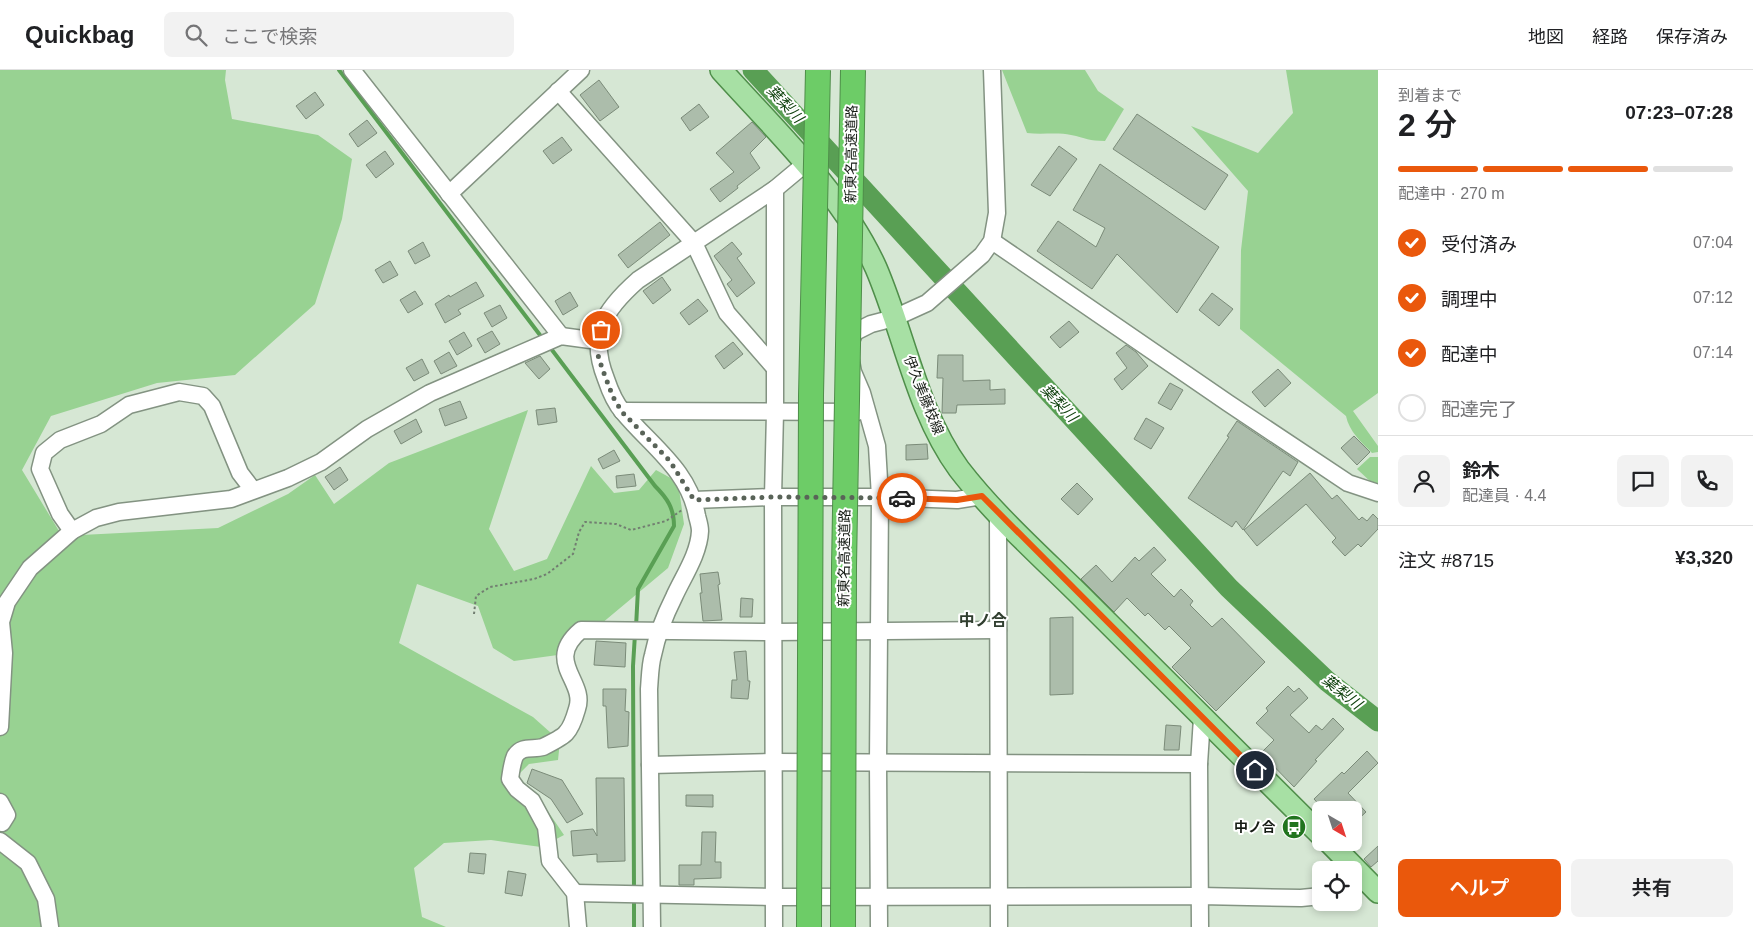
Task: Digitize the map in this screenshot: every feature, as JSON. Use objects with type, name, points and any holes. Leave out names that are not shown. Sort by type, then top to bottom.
[{"type":"highway","points":[[809,927],[811,395],[818,70]]},
{"type":"highway","name":"新東名高速道路","points":[[843,927],[844,566],[853,70]]},
{"type":"main road","name":"伊久美藤枝線","points":[[721,70],[806,164],[853,225],[876,268],[932,425],[958,467],[998,513],[1312,826]]},
{"type":"main road","points":[[1337,851],[1346,861]]},
{"type":"main road","points":[[1362,877],[1378,892]]},
{"type":"street","points":[[352,70],[561,336]]},
{"type":"street","points":[[449,194],[581,70]]},
{"type":"street","points":[[879,927],[880,498],[877,446],[868,412],[853,372],[850,343],[855,332],[871,324],[894,318],[928,304],[982,255],[992,241],[997,213],[992,70]]},
{"type":"street","points":[[558,91],[694,243],[727,313],[774,367]]},
{"type":"street","points":[[652,927],[649,688],[653,655],[673,598],[693,561],[700,531],[694,500],[670,461],[622,412],[613,397],[597,352],[598,341],[603,320],[618,297],[638,280],[775,189],[806,164]]},
{"type":"street","points":[[774,927],[773,497],[775,189]]},
{"type":"street","points":[[992,241],[1348,483],[1378,493]]},
{"type":"street","points":[[0,727],[4,653],[1,622],[7,602],[30,568],[72,531],[96,518],[119,512],[231,499],[288,478],[321,462],[367,430],[430,393],[561,336],[598,341]]},
{"type":"street","points":[[72,531],[60,514],[40,470],[44,453],[60,440],[101,424],[128,405],[179,392],[203,396],[212,406],[240,473],[253,490]]},
{"type":"street","points":[[622,412],[868,412]]},
{"type":"street","points":[[1358,485],[1378,478]]},
{"type":"street","points":[[694,500],[773,497],[957,500],[982,496]]},
{"type":"street","points":[[998,513],[998,927]]},
{"type":"street","points":[[578,927],[575,893],[550,862],[546,827],[532,801],[517,789],[510,778],[516,756],[523,749],[543,747],[566,734],[578,708],[579,697],[569,675],[565,654],[571,638],[581,630],[774,632],[998,630]]},
{"type":"street","points":[[1200,927],[1199,764],[1202,718]]},
{"type":"street","points":[[650,766],[775,762],[1199,764]]},
{"type":"street","points":[[0,802],[7,815],[2,823],[0,822]]},
{"type":"street","points":[[0,841],[28,862],[46,899],[50,927]]},
{"type":"street","points":[[575,893],[774,897],[1312,897]]},
{"type":"path","points":[[474,614],[476,596],[490,587],[534,580],[546,574],[573,554],[579,532],[585,522],[616,524],[631,530],[666,521],[694,500]]},
{"type":"green space","points":[[0,70],[226,70],[225,80],[232,119],[318,135],[352,159],[342,219],[315,304],[235,375],[157,383],[51,416],[22,470],[62,536],[218,528],[288,494],[315,475],[334,504],[389,463],[528,410],[489,529],[514,571],[547,559],[591,466],[614,493],[639,490],[656,470],[678,482],[684,524],[668,568],[565,654],[514,661],[493,648],[478,606],[417,584],[399,643],[533,717],[560,741],[558,760],[529,764],[516,777],[545,807],[564,835],[541,847],[491,840],[444,843],[414,868],[422,917],[446,927],[0,927]]},
{"type":"green space","points":[[1002,70],[1085,70],[1098,91],[1124,109],[1105,141],[1066,134],[1027,133]]},
{"type":"green space","points":[[1286,70],[1378,70],[1378,393],[1353,411],[1378,446],[1378,452],[1372,453],[1360,440],[1350,427],[1346,416],[1240,329],[1241,250],[1248,191],[1191,126],[1258,153],[1293,113]]},
{"type":"green space","points":[[1370,457],[1378,457],[1378,486],[1357,469]]},
{"type":"building","points":[[599,80],[619,107],[600,121],[580,95]]},
{"type":"building","points":[[315,92],[324,105],[306,119],[296,106]]},
{"type":"building","points":[[699,104],[709,117],[690,131],[681,118]]},
{"type":"building","points":[[1137,114],[1228,175],[1205,210],[1113,149]]},
{"type":"building","points":[[367,120],[377,133],[358,147],[349,134]]},
{"type":"building","points":[[752,122],[766,137],[750,153],[760,168],[720,202],[710,189],[734,172],[716,153]]},
{"type":"building","points":[[562,137],[572,150],[553,164],[543,151]]},
{"type":"building","points":[[1059,146],[1077,159],[1050,196],[1031,185]]},
{"type":"building","points":[[385,151],[394,164],[376,178],[366,165]]},
{"type":"building","points":[[1100,164],[1219,247],[1177,313],[1117,254],[1092,289],[1037,251],[1058,221],[1096,247],[1105,228],[1073,210]]},
{"type":"building","points":[[660,222],[670,235],[628,268],[618,255]]},
{"type":"building","points":[[423,242],[430,256],[415,264],[408,251]]},
{"type":"building","points":[[732,242],[742,254],[737,258],[755,283],[737,297],[727,284],[732,280],[714,256]]},
{"type":"building","points":[[390,261],[398,275],[383,283],[375,270]]},
{"type":"building","points":[[662,277],[671,290],[653,304],[643,291]]},
{"type":"building","points":[[476,282],[484,296],[458,310],[461,314],[445,323],[435,304]]},
{"type":"building","points":[[415,291],[423,304],[408,313],[400,300]]},
{"type":"building","points":[[570,292],[578,306],[563,315],[555,301]]},
{"type":"building","points":[[1212,293],[1233,309],[1219,326],[1199,310]]},
{"type":"building","points":[[698,299],[708,311],[689,325],[680,313]]},
{"type":"building","points":[[500,305],[507,318],[492,327],[484,313]]},
{"type":"building","points":[[1069,321],[1079,332],[1060,348],[1050,337]]},
{"type":"building","points":[[492,331],[500,344],[485,353],[477,339]]},
{"type":"building","points":[[464,332],[472,346],[457,355],[449,341]]},
{"type":"building","points":[[733,342],[743,354],[724,369],[715,356]]},
{"type":"building","points":[[1126,345],[1136,352],[1148,366],[1122,390],[1114,379],[1127,368],[1116,353]]},
{"type":"building","points":[[449,352],[457,366],[441,374],[434,361]]},
{"type":"building","points":[[938,355],[963,355],[963,381],[990,380],[990,390],[1005,389],[1005,404],[957,405],[956,413],[942,413],[943,378],[937,378]]},
{"type":"building","points":[[540,356],[550,369],[539,379],[525,363]]},
{"type":"building","points":[[422,359],[429,373],[414,381],[406,368]]},
{"type":"building","points":[[1278,369],[1291,383],[1265,407],[1252,392]]},
{"type":"building","points":[[1170,383],[1183,390],[1171,410],[1158,403]]},
{"type":"building","points":[[460,401],[467,418],[445,426],[439,409]]},
{"type":"building","points":[[555,408],[557,422],[538,425],[536,410]]},
{"type":"building","points":[[1146,418],[1164,428],[1151,449],[1134,439]]},
{"type":"building","points":[[416,419],[422,432],[401,444],[394,431]]},
{"type":"building","points":[[1237,421],[1298,462],[1290,476],[1283,471],[1243,530],[1236,521],[1232,527],[1188,498],[1229,437],[1227,436]]},
{"type":"building","points":[[1354,436],[1370,452],[1357,465],[1341,448]]},
{"type":"building","points":[[927,444],[928,459],[906,460],[906,445]]},
{"type":"building","points":[[614,450],[620,461],[603,469],[598,459]]},
{"type":"building","points":[[340,467],[348,480],[334,490],[325,477]]},
{"type":"building","points":[[1310,473],[1332,499],[1337,495],[1359,520],[1362,517],[1367,521],[1373,514],[1378,519],[1378,529],[1361,547],[1358,544],[1345,556],[1332,542],[1336,538],[1306,504],[1257,546],[1244,530]]},
{"type":"building","points":[[634,474],[636,486],[617,488],[616,476]]},
{"type":"building","points":[[1077,483],[1093,499],[1078,515],[1061,499]]},
{"type":"building","points":[[1154,547],[1166,560],[1151,574],[1174,597],[1181,589],[1193,601],[1190,605],[1212,627],[1222,618],[1265,662],[1216,711],[1172,667],[1191,648],[1169,626],[1165,630],[1148,613],[1145,616],[1127,598],[1114,612],[1081,579],[1096,565],[1112,582],[1135,557],[1139,561]]},
{"type":"building","points":[[718,572],[722,620],[703,621],[700,574]]},
{"type":"building","points":[[741,598],[753,599],[752,617],[740,617]]},
{"type":"building","points":[[1073,617],[1073,694],[1050,695],[1050,618]]},
{"type":"building","points":[[596,641],[626,643],[625,667],[594,665]]},
{"type":"building","points":[[746,651],[748,681],[750,681],[748,699],[731,698],[732,680],[737,680],[734,652]]},
{"type":"building","points":[[1288,686],[1294,692],[1299,688],[1308,698],[1290,715],[1309,733],[1316,725],[1322,730],[1333,718],[1344,729],[1315,760],[1317,761],[1294,787],[1261,753],[1274,740],[1256,723],[1268,711],[1266,708]]},
{"type":"building","points":[[603,689],[626,689],[625,711],[629,712],[628,746],[608,748],[606,706],[603,706]]},
{"type":"building","points":[[1166,725],[1181,726],[1179,750],[1164,750]]},
{"type":"building","points":[[1367,751],[1378,763],[1348,793],[1356,801],[1316,801],[1314,799],[1342,772],[1344,774]]},
{"type":"building","points":[[532,769],[562,780],[583,814],[567,823],[551,799],[527,783]]},
{"type":"building","points":[[596,778],[624,778],[625,861],[597,862],[597,854],[573,856],[571,831],[593,829],[597,836]]},
{"type":"building","points":[[686,795],[713,795],[713,807],[686,806]]},
{"type":"building","points":[[1362,808],[1366,812],[1362,816]]},
{"type":"building","points":[[702,832],[716,832],[715,862],[721,862],[721,878],[694,879],[694,885],[679,885],[679,865],[701,865]]},
{"type":"building","points":[[1378,846],[1378,861],[1371,867],[1364,859]]},
{"type":"building","points":[[470,853],[486,854],[484,874],[468,872]]},
{"type":"building","points":[[508,871],[526,874],[522,896],[505,893]]},
{"type":"waterway","points":[[339,70],[543,339]]},
{"type":"waterway","name":"葉梨川","points":[[753,70],[1229,588],[1327,681],[1378,721]]},
{"type":"waterway","points":[[549,346],[663,495],[671,509],[674,526],[638,589],[636,627]]},
{"type":"waterway","points":[[634,890],[633,666],[635,634]]},
{"type":"waterway","points":[[634,899],[634,927]]},
{"type":"way so far","points":[[601,330],[597,352],[613,397],[622,412],[670,461],[694,500],[773,497],[902,498]]},
{"type":"place","name":"中ノ合","points":[[1294,827]]},
{"type":"district","name":"中ノ合","points":[[983,620]]},
{"type":"route","points":[[902,498],[957,500],[982,496],[1255,770]]}]
